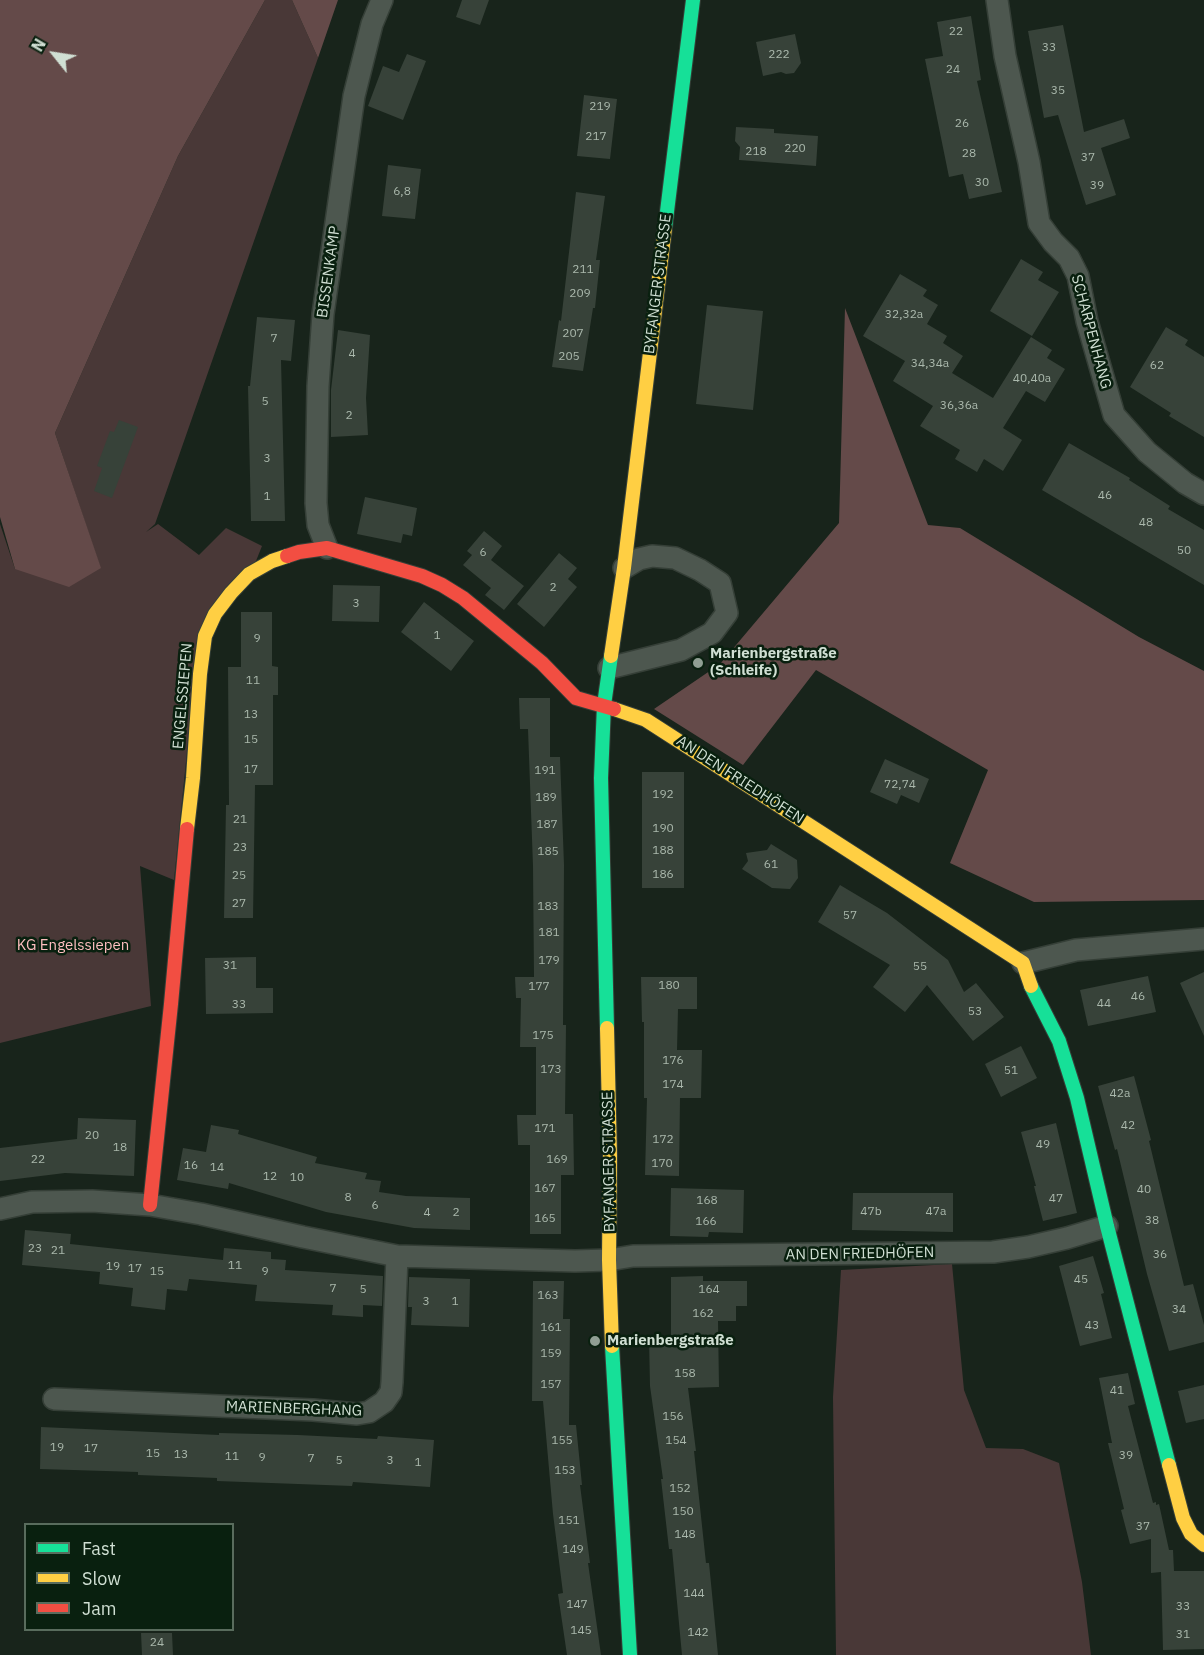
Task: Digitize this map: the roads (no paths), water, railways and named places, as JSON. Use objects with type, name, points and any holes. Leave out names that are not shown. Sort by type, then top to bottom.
[{"type":"street","name":"BISSENKAMP","points":[[327,548],[318,525],[316,503],[318,386],[323,314],[354,96],[372,24],[382,0]]},
{"type":"street","name":"BYFANGER STRASSE","points":[[630,1655],[612,1371],[601,778],[604,705],[624,568],[693,0]]},
{"type":"street","name":"SCHARPENHANG","points":[[997,0],[1005,56],[1029,162],[1039,223],[1069,258],[1078,276],[1087,321],[1114,415],[1147,452],[1185,483],[1204,494]]},
{"type":"street","name":"ENGELSSIEPEN","points":[[150,1205],[205,636],[214,614],[231,593],[249,574],[272,561],[327,548],[423,576],[463,598],[542,663],[576,698],[604,705]]},
{"type":"street","points":[[609,668],[681,650],[712,633],[727,613],[720,583],[675,558],[652,556],[639,559],[624,568]]},
{"type":"street","name":"AN DEN FRIEDHÖFEN","points":[[604,705],[646,720],[1023,963]]},
{"type":"street","points":[[1204,939],[1076,950],[1023,963],[1034,994],[1059,1041],[1077,1098],[1107,1227],[1183,1518],[1191,1534],[1204,1545]]},
{"type":"street","points":[[0,1209],[32,1202],[92,1201],[150,1205],[397,1257],[575,1262],[609,1260]]},
{"type":"street","name":"AN DEN FRIEDHÖFEN","points":[[609,1260],[633,1256],[993,1252],[1028,1247],[1107,1227]]},
{"type":"street","name":"MARIENBERGHANG","points":[[54,1399],[313,1410],[357,1414],[369,1412],[384,1402],[391,1392],[397,1257]]},
{"type":"place","name":"Marienbergstraße (Schleife)","points":[[698,663]]},
{"type":"place","name":"Marienbergstraße","points":[[595,1341]]},
{"type":"park label","name":"KG Engelssiepen","points":[[73,946]]}]
